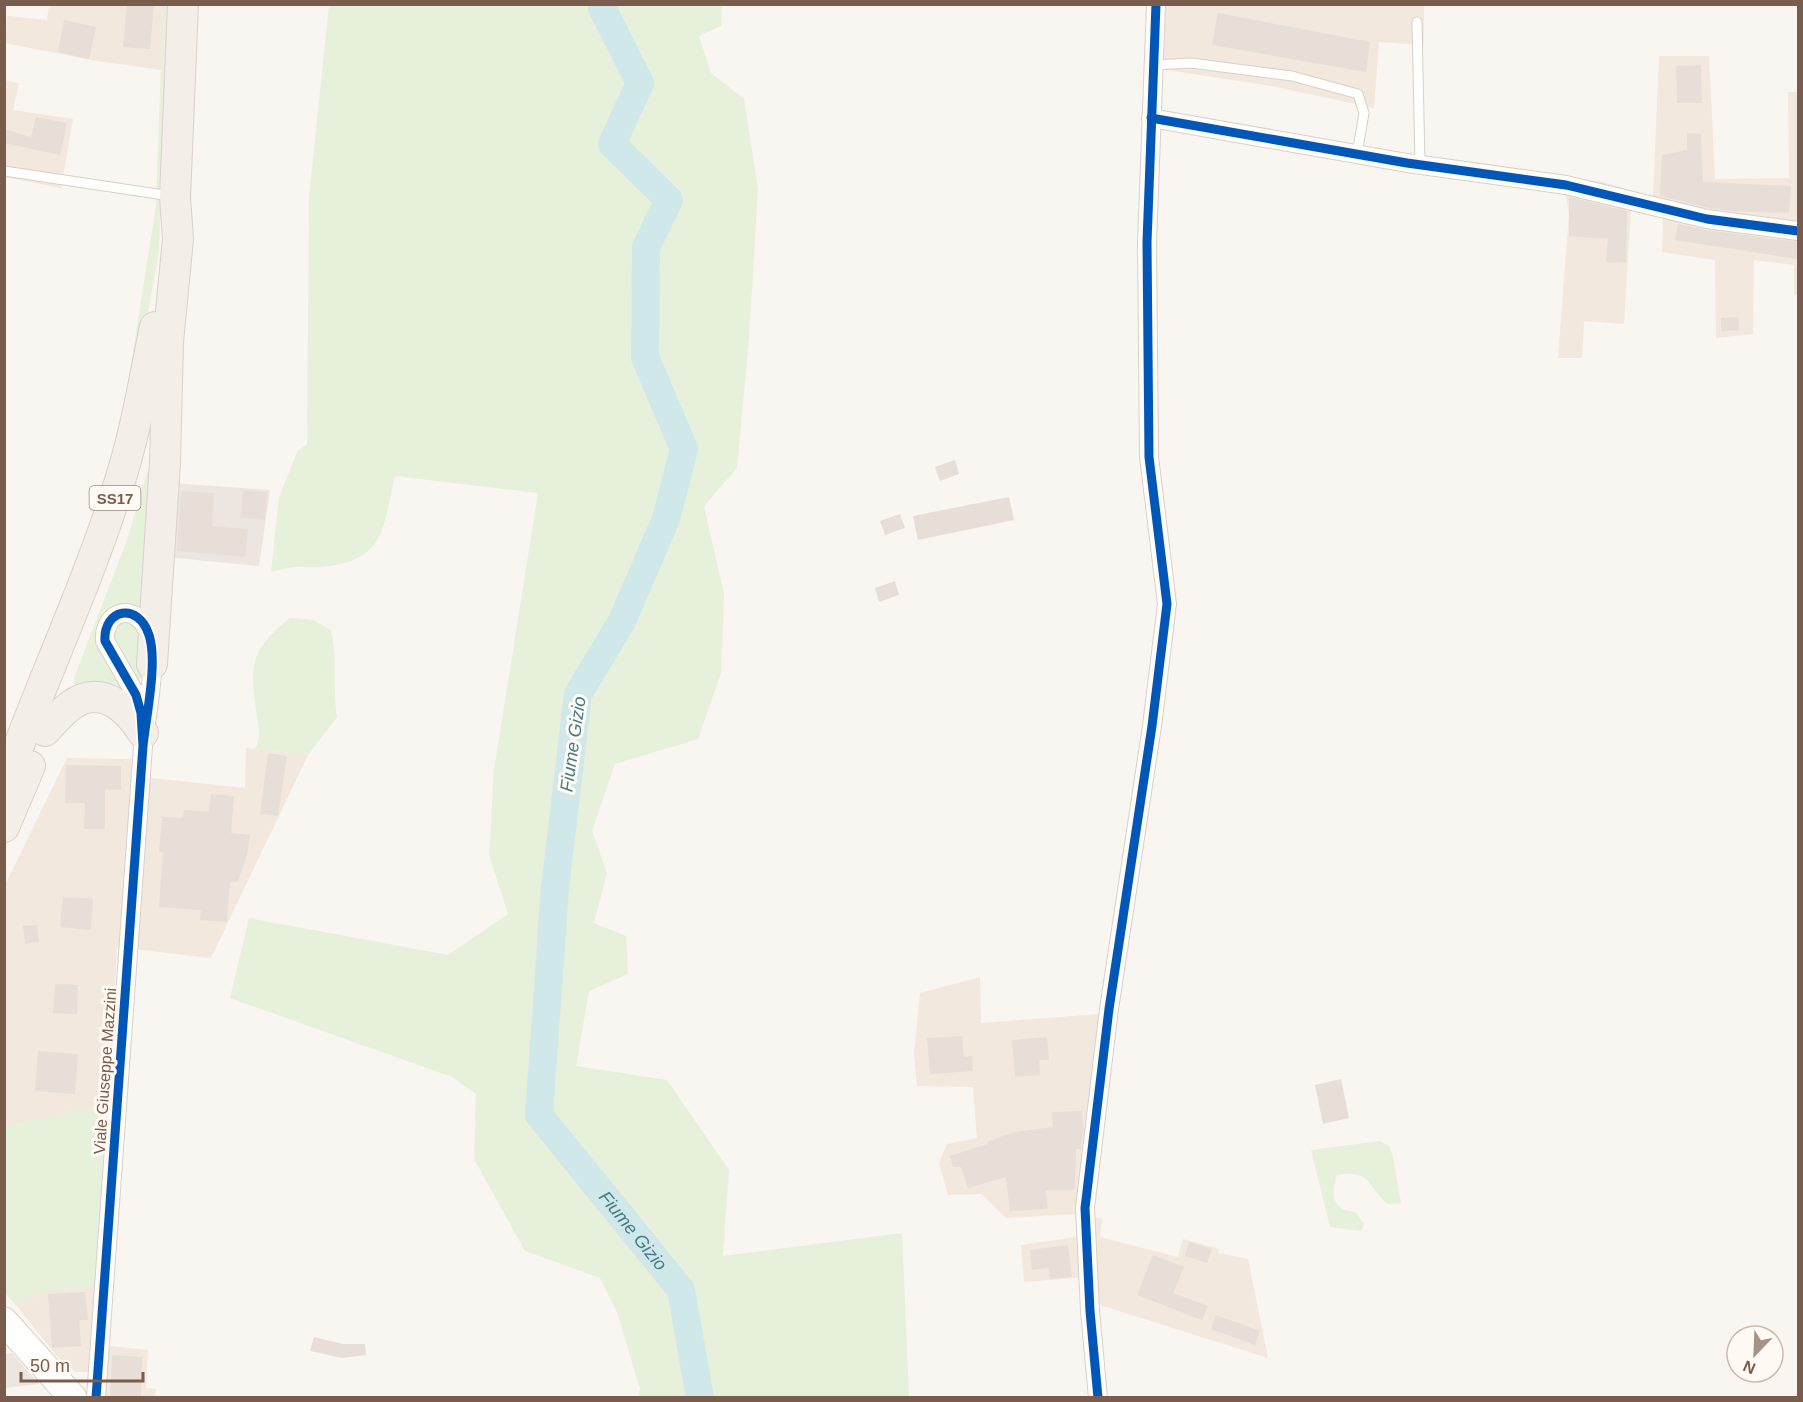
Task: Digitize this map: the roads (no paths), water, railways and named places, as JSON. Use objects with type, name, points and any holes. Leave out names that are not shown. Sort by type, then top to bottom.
[{"type":"main road","name":"SS17","points":[[4,785],[98,546],[134,433],[156,320],[175,197],[183,4]]},
{"type":"main road","name":"SS17","points":[[4,827],[101,591],[131,507],[154,418],[168,342],[178,239],[175,197]]},
{"type":"main road","points":[[152,664],[165,462],[168,342]]},
{"type":"main road","points":[[45,731],[73,704],[84,698],[100,697],[125,709],[134,719],[143,740]]},
{"type":"main road","points":[[4,1322],[69,1393]]},
{"type":"street","points":[[1098,1398],[1090,1311],[1085,1208],[1109,1009],[1152,726],[1167,604],[1149,457],[1146,242],[1156,4]]},
{"type":"street","points":[[1151,118],[1420,165],[1566,185],[1707,219],[1798,231]]},
{"type":"street","name":"Viale Giuseppe Mazzini","points":[[96,1398],[143,740],[152,664],[152,644],[142,621],[138,616],[129,613],[121,614],[113,618],[105,632],[105,641],[140,704],[143,740]]},
{"type":"street","points":[[69,1393],[93,1374],[99,1365]]},
{"type":"lane","points":[[1417,22],[1420,165]]},
{"type":"lane","points":[[1154,65],[1191,63],[1292,76],[1358,94],[1364,112],[1357,154]]},
{"type":"lane","points":[[4,171],[175,197]]},
{"type":"waterway","name":"Fiume Gizio","points":[[603,4],[602,8],[640,83],[612,144],[669,200],[646,247],[645,357],[684,449],[666,519],[622,621],[578,694],[555,888],[539,1115],[681,1290],[700,1398]]}]
